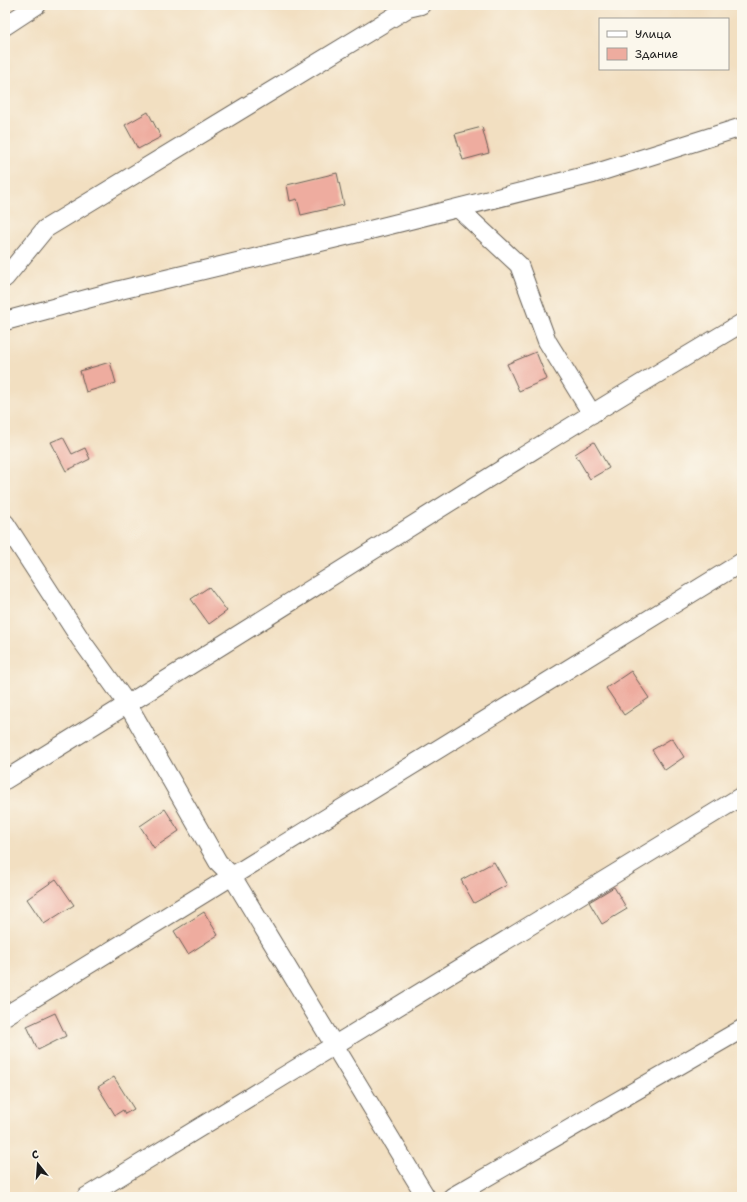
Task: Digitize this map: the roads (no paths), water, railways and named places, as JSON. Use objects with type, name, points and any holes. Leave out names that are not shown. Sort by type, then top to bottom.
[{"type":"street","points":[[5,26],[37,5]]},
{"type":"street","points":[[5,278],[45,230],[414,6]]},
{"type":"street","points":[[5,321],[128,288],[593,174],[742,127]]},
{"type":"street","points":[[458,208],[518,265],[547,341],[592,414]]},
{"type":"street","points":[[5,780],[128,705],[592,414],[742,323]]},
{"type":"street","points":[[5,523],[81,640],[128,705],[218,862],[232,876],[426,1197]]},
{"type":"street","points":[[5,1016],[742,562]]},
{"type":"street","points":[[86,1197],[742,796]]},
{"type":"street","points":[[452,1197],[742,1029]]}]
